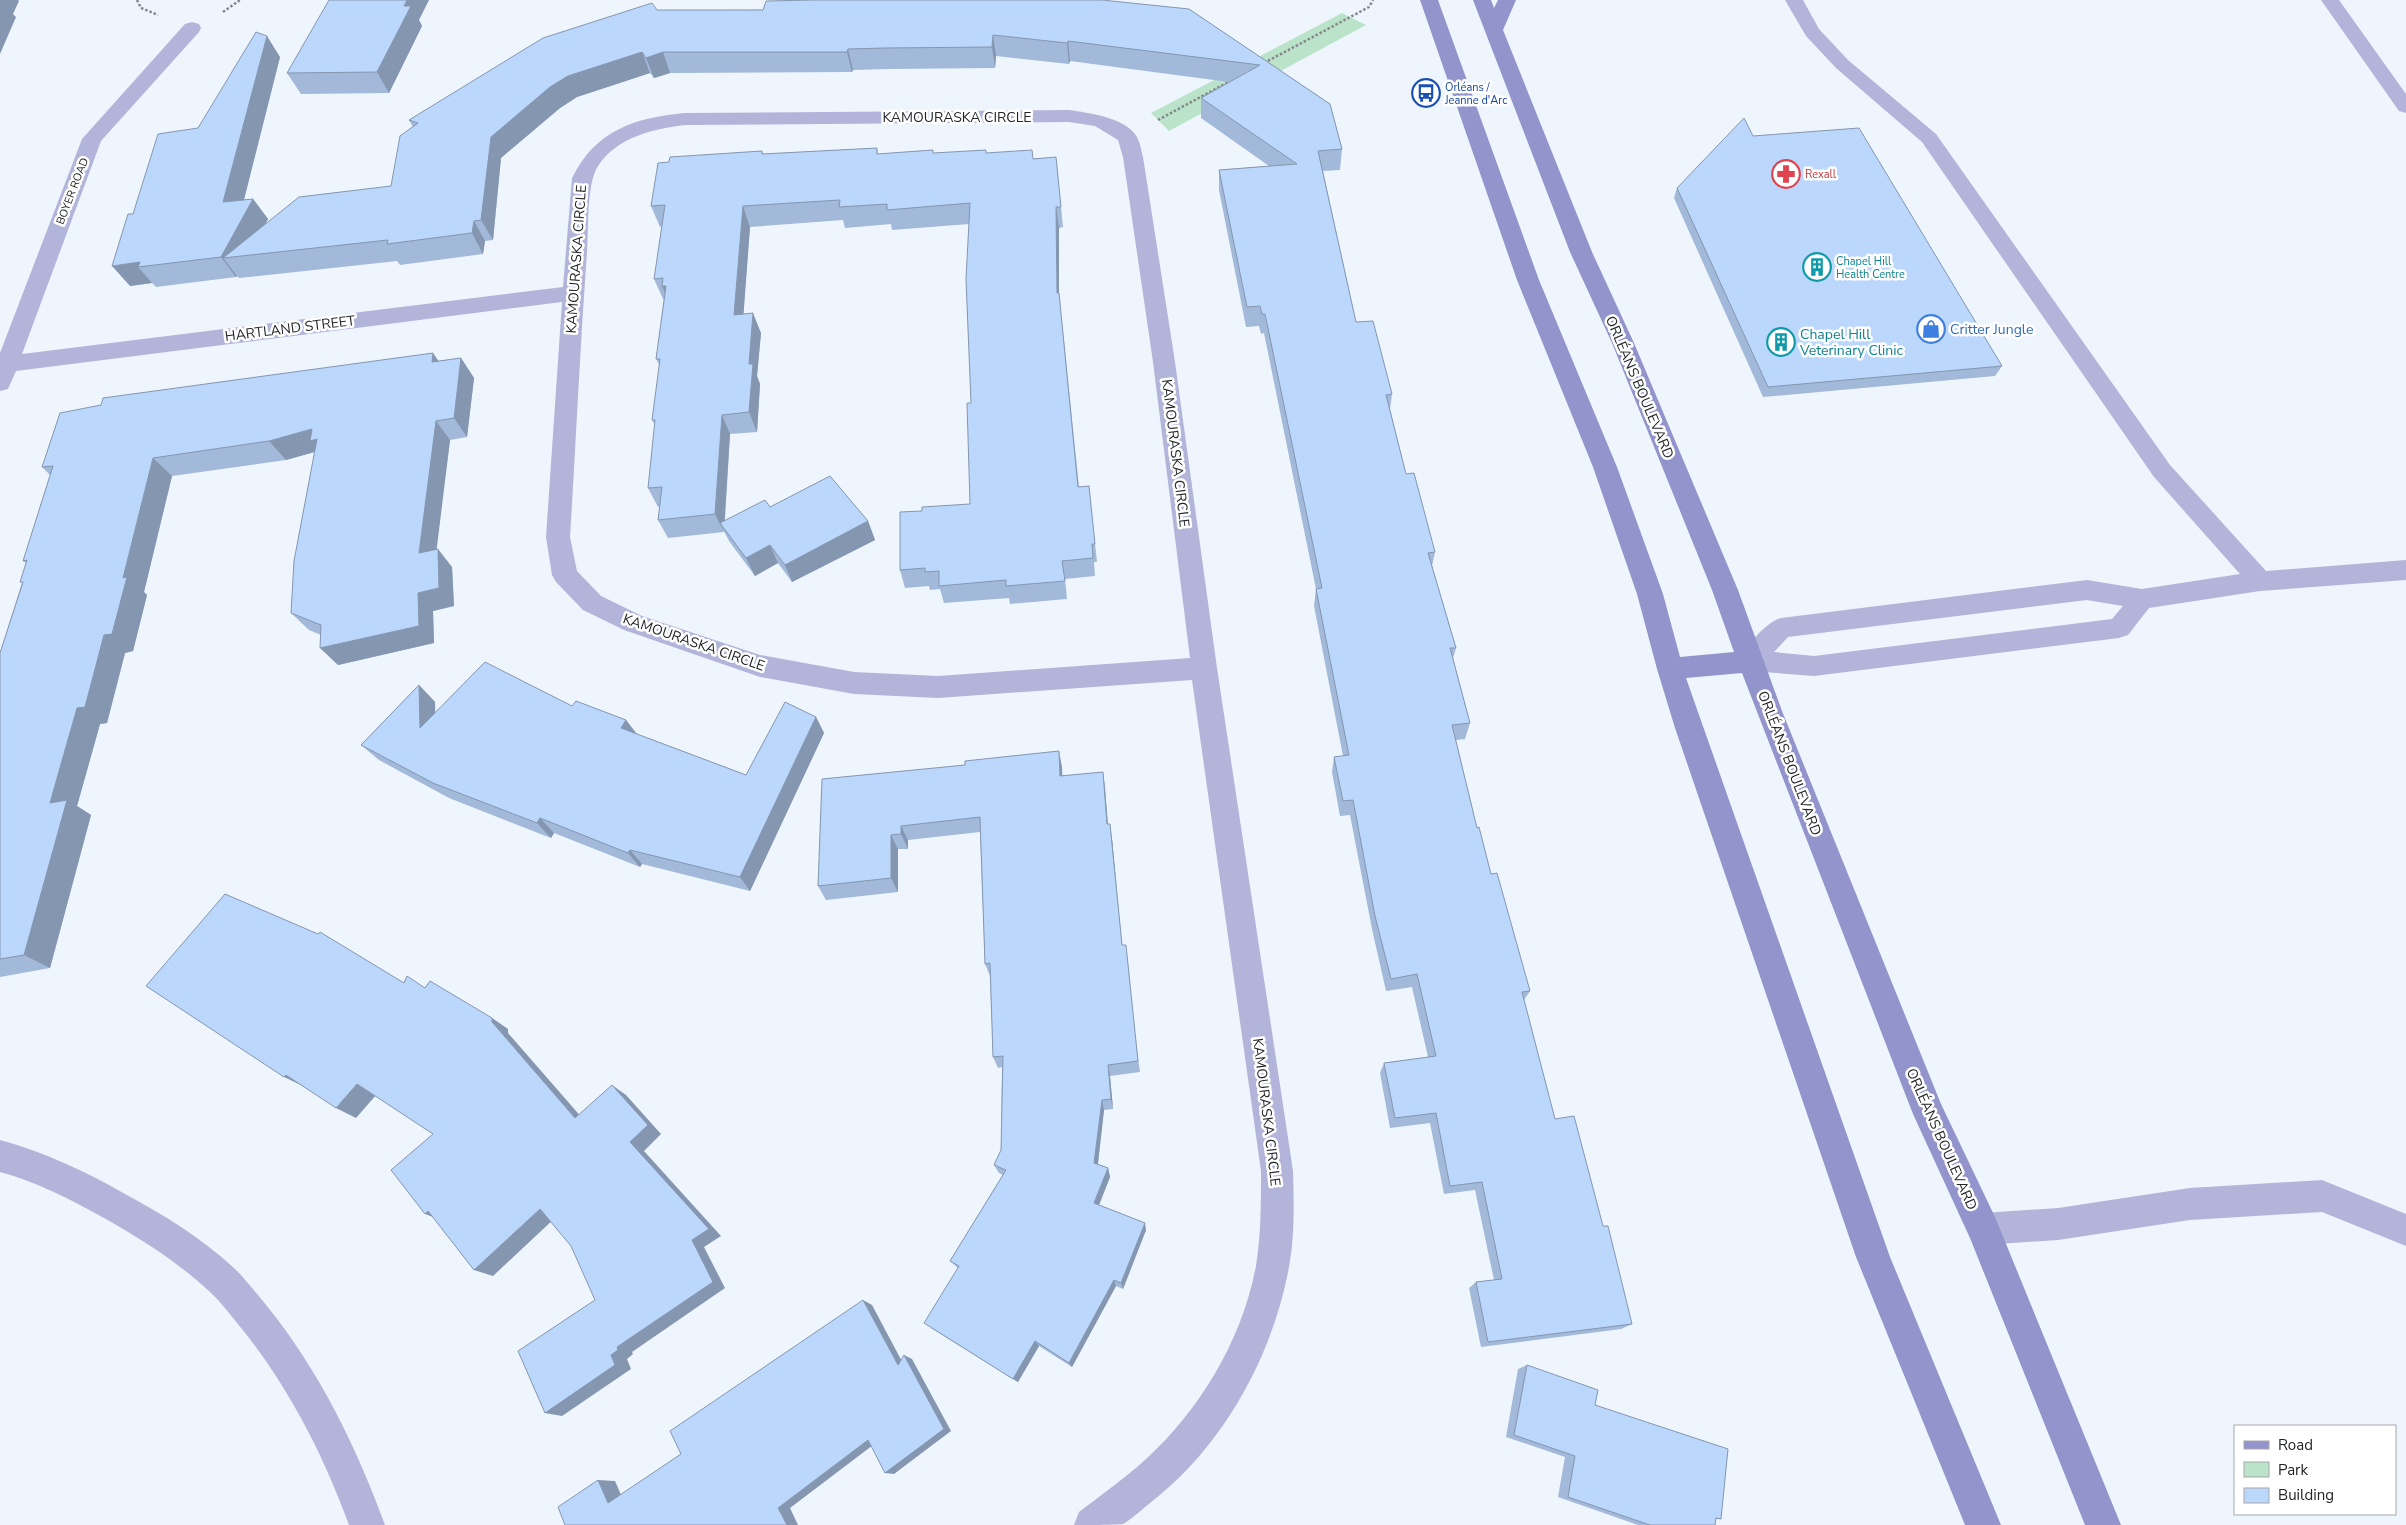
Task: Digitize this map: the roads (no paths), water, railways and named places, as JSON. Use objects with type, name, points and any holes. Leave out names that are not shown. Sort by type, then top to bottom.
[{"type":"main road","points":[[1409,0],[1439,27]]},
{"type":"main road","points":[[1430,0],[1528,280],[1605,467],[1650,594],[1670,669],[1873,1257],[1983,1525]]},
{"type":"main road","name":"ORLÉANS BOULEVARD","points":[[1482,0],[1582,252],[1623,343],[1725,590],[1751,661],[1929,1114],[1983,1229],[2103,1525]]},
{"type":"main road","points":[[1494,30],[1507,0]]},
{"type":"main road","points":[[1670,669],[1751,661]]},
{"type":"street","name":"BOYER ROAD","points":[[3,373],[92,139],[192,28]]},
{"type":"street","name":"KAMOURASKA CIRCLE","points":[[1092,1525],[1165,1466],[1213,1411],[1248,1348],[1270,1278],[1276,1233],[1277,1172],[1204,668],[1164,362],[1133,157],[1127,137],[1100,121],[1069,116],[685,119],[657,121],[628,131],[597,152],[587,165],[582,178],[558,537],[565,575],[592,603],[633,623],[760,666],[854,683],[938,687],[1204,668]]},
{"type":"street","name":"HARTLAND STREET","points":[[3,373],[573,292]]},
{"type":"street","points":[[0,1156],[68,1180],[121,1209],[173,1240],[222,1280],[264,1329],[301,1382],[334,1442],[366,1525]]},
{"type":"lane","points":[[1794,0],[1812,32],[1842,64],[1929,138],[2162,471],[2260,581]]},
{"type":"lane","points":[[2330,0],[2406,107]]},
{"type":"lane","points":[[1751,661],[1781,628],[2087,590],[2142,599],[2260,581],[2406,570]]},
{"type":"lane","points":[[1751,661],[1814,666],[2119,628],[2142,599]]},
{"type":"lane","points":[[1983,1229],[2058,1224],[2190,1204],[2322,1196],[2406,1230]]},
{"type":"place","name":"Orléans / Jeanne d'Arc","points":[[1426,93]]},
{"type":"place","name":"Rexall","points":[[1786,174]]},
{"type":"place","name":"Chapel Hill Health Centre","points":[[1817,267]]},
{"type":"place","name":"Critter Jungle","points":[[1931,329]]},
{"type":"place","name":"Chapel Hill Veterinary Clinic","points":[[1781,342]]}]
